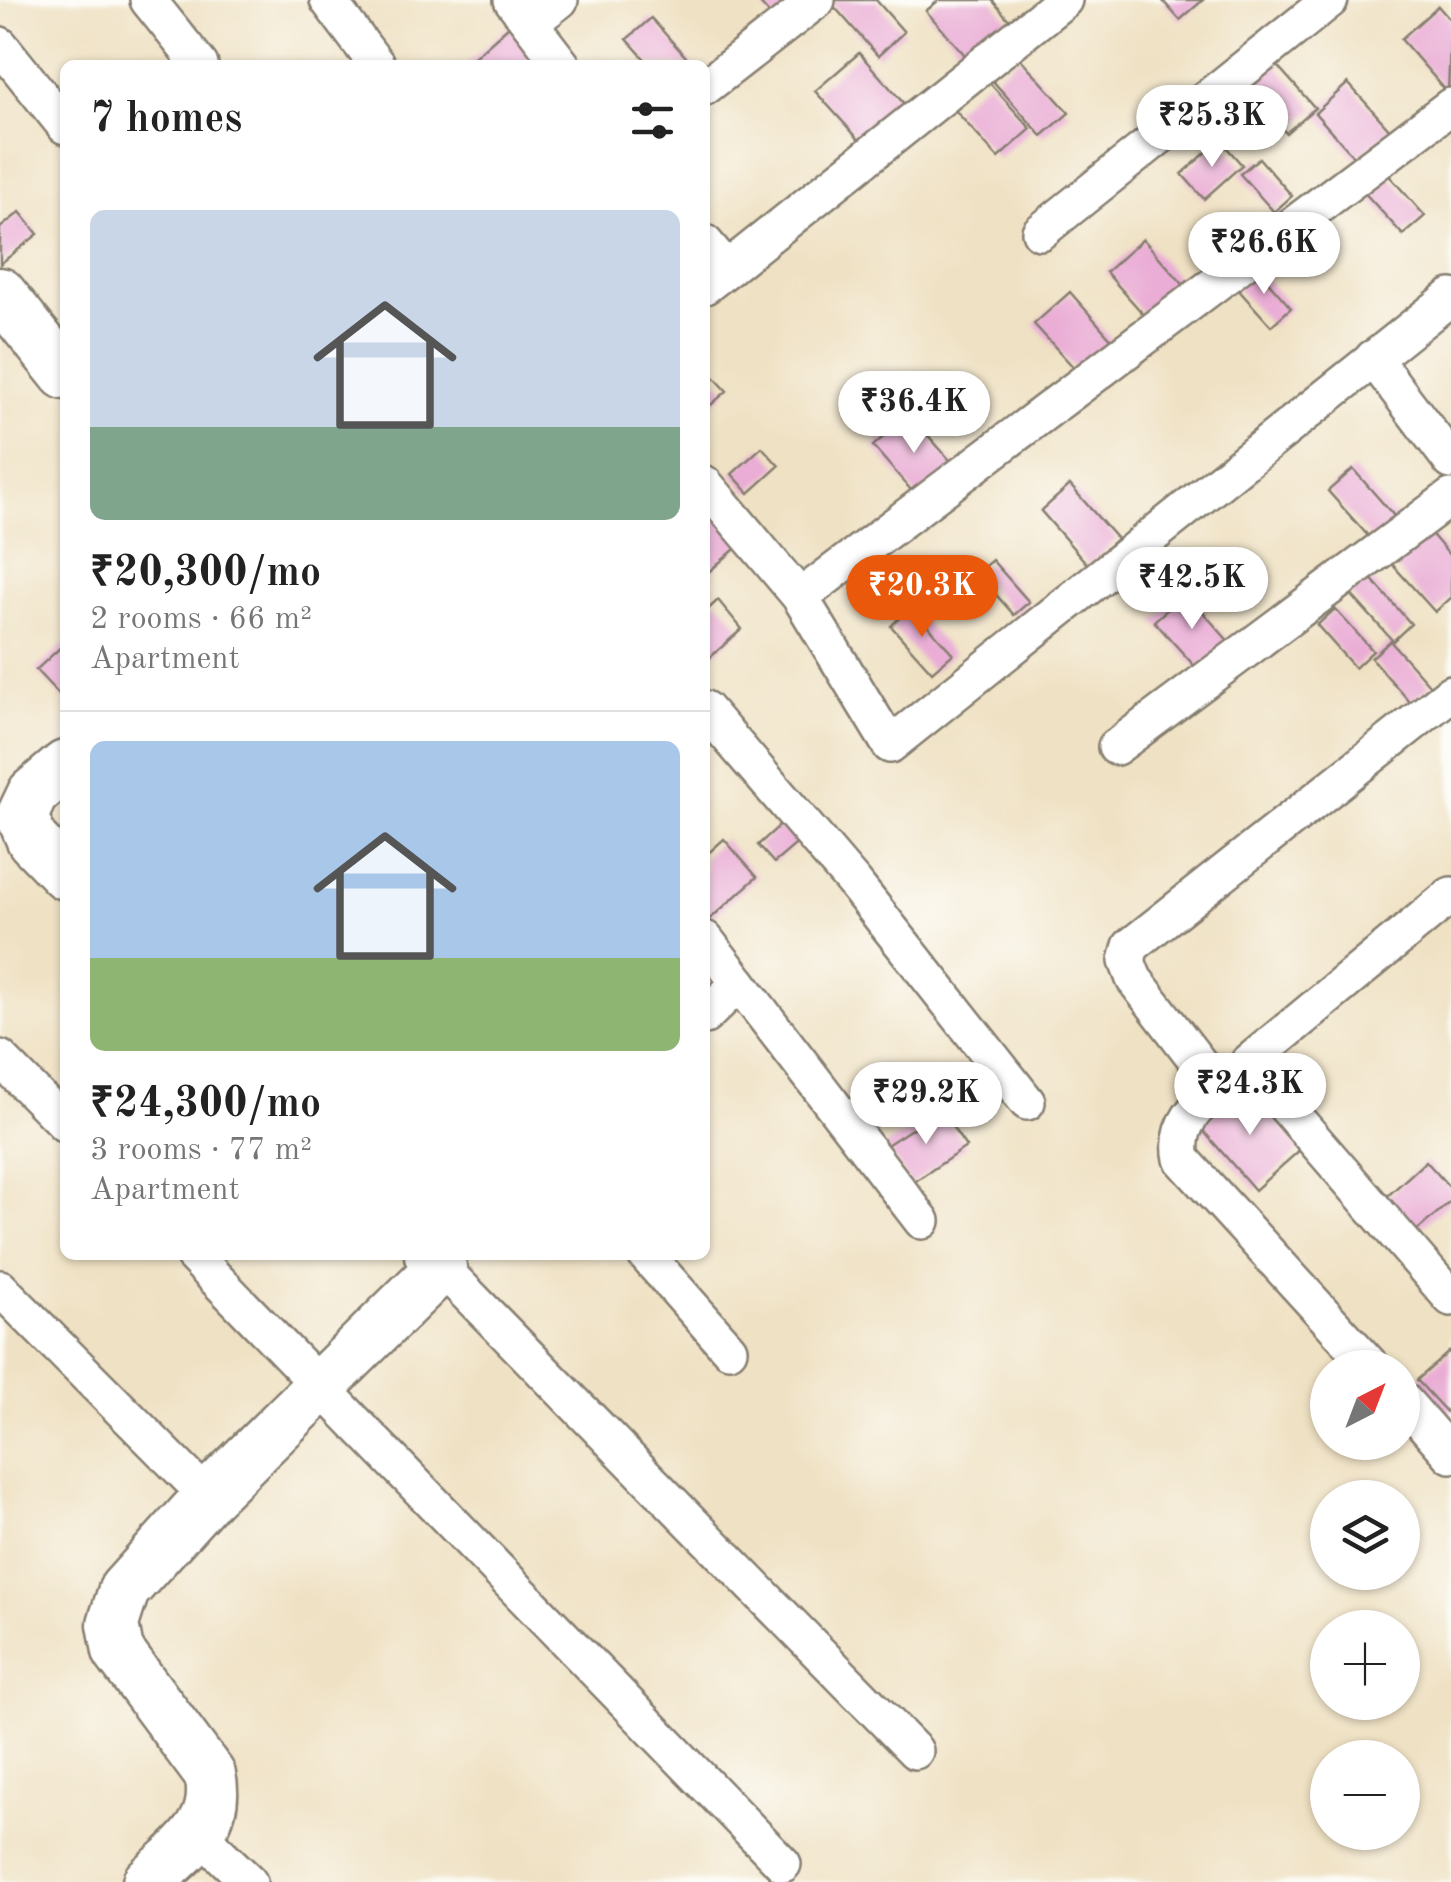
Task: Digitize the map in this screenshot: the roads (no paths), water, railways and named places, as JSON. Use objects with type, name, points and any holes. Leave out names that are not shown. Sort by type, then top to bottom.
[{"type":"street","points":[[148,0],[196,60]]},
{"type":"street","points":[[328,0],[373,60]]},
{"type":"street","points":[[558,60],[521,11],[560,0]]},
{"type":"street","points":[[710,83],[817,0]]},
{"type":"street","points":[[712,266],[1064,0]]},
{"type":"street","points":[[1040,232],[1330,0]]},
{"type":"street","points":[[0,45],[60,120]]},
{"type":"street","points":[[800,597],[1451,106]]},
{"type":"street","points":[[0,293],[60,368]]},
{"type":"street","points":[[710,490],[800,597],[890,744],[1451,298]]},
{"type":"street","points":[[1373,358],[1451,461]]},
{"type":"street","points":[[1116,748],[1451,496]]},
{"type":"street","points":[[1219,1089],[1134,979],[1128,961],[1131,946],[1451,692]]},
{"type":"street","points":[[710,715],[855,884],[1027,1102]]},
{"type":"street","points":[[60,770],[33,794],[22,816],[32,840],[60,869]]},
{"type":"street","points":[[1357,1350],[1182,1159],[1178,1139],[1182,1125],[1248,1063],[1451,895]]},
{"type":"street","points":[[710,945],[922,1222]]},
{"type":"street","points":[[710,1011],[739,983]]},
{"type":"street","points":[[0,1058],[60,1119]]},
{"type":"street","points":[[1248,1063],[1451,1298]]},
{"type":"street","points":[[198,1260],[783,1864]]},
{"type":"street","points":[[650,1260],[729,1349]]},
{"type":"street","points":[[148,1882],[198,1834],[216,1798],[210,1774],[118,1651],[113,1624],[124,1590],[208,1498],[321,1386],[435,1261],[915,1751]]},
{"type":"street","points":[[0,1288],[208,1498]]},
{"type":"street","points":[[1420,1419],[1451,1455]]},
{"type":"street","points":[[198,1834],[249,1882]]}]
